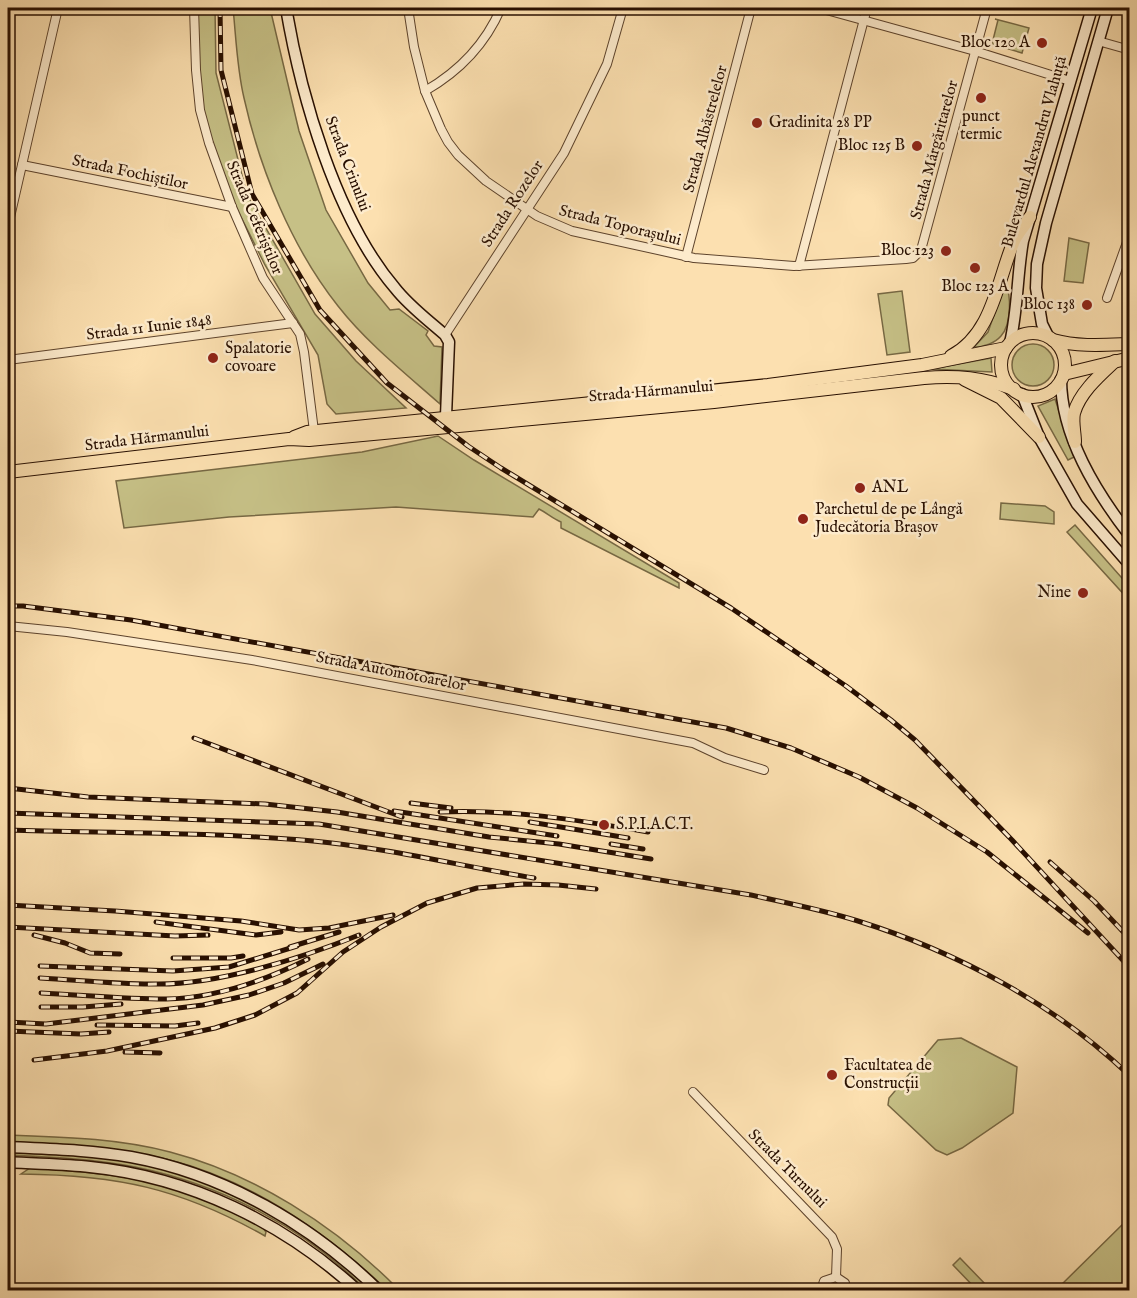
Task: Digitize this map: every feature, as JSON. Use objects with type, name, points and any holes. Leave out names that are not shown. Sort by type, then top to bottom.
[{"type":"main road","points":[[936,362],[959,352],[976,336],[986,319],[1015,238],[1030,217]]},
{"type":"main road","points":[[1130,344],[1069,344],[1028,333],[1008,346],[1003,357],[1003,375],[1018,392],[1033,396],[1047,393],[1063,377],[1130,358]]},
{"type":"main road","points":[[1050,338],[1061,349],[1064,357],[1063,377]]},
{"type":"main road","name":"Strada Hărmanului","points":[[289,439],[315,431],[446,416],[768,385],[936,362],[1008,346]]},
{"type":"main road","points":[[1075,442],[1073,415],[1078,404],[1095,380],[1115,361]]},
{"type":"main road","points":[[958,377],[1001,398],[1039,437]]},
{"type":"main road","name":"Strada Hărmanului","points":[[8,472],[289,439],[321,439],[714,402],[924,378],[981,378],[1018,392]]},
{"type":"street","points":[[8,226],[58,8]]},
{"type":"street","name":"Strada Ceferiștilor","points":[[194,8],[200,110],[209,143],[232,207],[263,278],[300,334],[315,431]]},
{"type":"street","name":"Strada Crinului","points":[[286,8],[291,38],[306,95],[335,182],[350,217],[380,269],[395,289],[445,335]]},
{"type":"street","name":"Strada Toporașului","points":[[408,8],[414,47],[425,92],[441,129],[458,155],[486,181],[527,210],[554,224],[572,231],[686,256],[799,266],[906,259],[917,255]]},
{"type":"street","points":[[425,92],[470,57],[487,35],[501,8]]},
{"type":"street","name":"Strada Rozelor","points":[[445,335],[564,153],[608,64],[623,8]]},
{"type":"street","name":"Strada Albăstrelelor","points":[[686,256],[752,8]]},
{"type":"street","points":[[819,8],[975,51],[1070,81]]},
{"type":"street","points":[[799,266],[867,8]]},
{"type":"street","name":"Strada Mărgăritarelor","points":[[917,255],[923,246],[932,215],[987,8]]},
{"type":"street","name":"Bulevardul Alexandru Vlahuță","points":[[1008,346],[1016,316],[1018,269],[1030,217],[1092,8]]},
{"type":"street","name":"Bulevardul Alexandru Vlahuță","points":[[1050,338],[1042,324],[1036,288],[1037,264],[1046,223],[1108,8]]},
{"type":"street","points":[[1098,41],[1130,50]]},
{"type":"street","name":"Strada Fochiștilor","points":[[22,165],[232,207]]},
{"type":"street","points":[[1107,298],[1130,234]]},
{"type":"street","name":"Strada 11 Iunie 1848","points":[[8,360],[293,323]]},
{"type":"street","points":[[445,335],[448,342],[446,416]]},
{"type":"street","points":[[1063,377],[1063,411],[1075,442],[1094,483],[1130,536]]},
{"type":"street","points":[[1018,392],[1039,437],[1077,504],[1130,565]]},
{"type":"street","name":"Strada Automotoarelor","points":[[8,626],[67,632],[252,660],[693,743],[725,758],[764,770]]},
{"type":"street","name":"Strada Turnului","points":[[693,1092],[832,1236],[837,1249],[836,1277]]},
{"type":"street","points":[[8,1148],[93,1152],[122,1156],[166,1165],[202,1176],[240,1192],[301,1227],[332,1250],[378,1290]]},
{"type":"street","points":[[8,1162],[90,1167],[162,1180],[199,1192],[230,1205],[286,1236],[321,1260],[357,1290]]},
{"type":"street","points":[[821,1290],[827,1278],[836,1277],[845,1283],[847,1290]]},
{"type":"shaded area","points":[[196,8],[215,8],[216,73],[247,195],[315,314],[356,361],[406,408],[336,414],[327,404],[318,355],[265,265],[227,189],[202,110]]},
{"type":"shaded area","points":[[233,8],[270,8],[299,131],[326,210],[368,283],[390,310],[399,309],[428,331],[426,335],[434,346],[442,347],[440,404],[349,320],[321,283],[292,234],[269,180],[251,125],[240,76]]},
{"type":"shaded area","points":[[995,19],[1029,28],[1022,53],[992,44],[998,20]]},
{"type":"shaded area","points":[[1069,238],[1089,243],[1083,283],[1064,281]]},
{"type":"shaded area","points":[[1005,283],[1009,295],[1007,325],[999,338],[992,343],[974,347],[988,332]]},
{"type":"shaded area","points":[[902,291],[910,352],[887,355],[878,294]]},
{"type":"shaded area","points":[[1033,344],[1048,350],[1054,365],[1048,380],[1033,386],[1018,380],[1012,365],[1018,350]]},
{"type":"shaded area","points":[[991,358],[992,372],[932,369]]},
{"type":"shaded area","points":[[1055,399],[1074,457],[1068,460],[1038,406]]},
{"type":"shaded area","points":[[438,436],[679,583],[679,588],[561,528],[561,522],[539,509],[533,517],[396,507],[229,517],[124,528],[116,481],[362,452]]},
{"type":"shaded area","points":[[1001,503],[1045,506],[1054,512],[1054,524],[1000,519]]},
{"type":"shaded area","points":[[1075,525],[1129,586],[1129,600],[1067,532]]},
{"type":"shaded area","points":[[961,1038],[1017,1067],[1013,1113],[962,1148],[947,1155],[936,1150],[888,1105],[889,1098],[938,1040]]},
{"type":"shaded area","points":[[8,1135],[89,1139],[150,1147],[232,1174],[291,1204],[319,1223],[346,1242],[395,1286],[384,1287],[310,1227],[255,1193],[226,1179],[166,1159],[127,1151],[87,1146],[8,1142]]},
{"type":"shaded area","points":[[8,1151],[123,1160],[190,1177],[238,1197],[284,1222],[333,1256],[372,1290],[366,1290],[316,1247],[289,1228],[229,1197],[198,1185],[119,1164],[8,1155]]},
{"type":"shaded area","points":[[30,1168],[121,1177],[175,1189],[231,1211],[263,1228],[266,1232],[265,1236],[205,1206],[147,1187],[88,1177],[21,1174]]},
{"type":"shaded area","points":[[1129,1218],[1129,1290],[1056,1290]]},
{"type":"shaded area","points":[[960,1258],[988,1287],[985,1290],[974,1290],[975,1288],[953,1265]]},
{"type":"railway","points":[[220,8],[221,70],[252,194],[320,310],[387,383],[468,446],[731,608],[846,686],[891,720],[915,740],[1012,840],[1130,968]]},
{"type":"railway","points":[[8,606],[131,620],[726,728],[791,748],[859,777],[917,808],[987,852],[1088,933]]},
{"type":"railway","points":[[194,738],[402,817]]},
{"type":"railway","points":[[8,788],[88,797],[265,804],[337,812],[489,837],[559,844],[651,859]]},
{"type":"railway","points":[[411,803],[451,808]]},
{"type":"railway","points":[[394,811],[557,836]]},
{"type":"railway","points":[[440,812],[519,814],[648,832]]},
{"type":"railway","points":[[8,813],[319,824],[751,895],[805,907],[845,917],[932,948],[1003,983],[1070,1026],[1130,1076]]},
{"type":"railway","points":[[530,822],[628,838]]},
{"type":"railway","points":[[8,830],[199,834],[313,841],[396,853],[534,878]]},
{"type":"railway","points":[[611,844],[643,849]]},
{"type":"railway","points":[[1050,862],[1094,901],[1130,939]]},
{"type":"railway","points":[[34,1060],[107,1051],[215,1028],[255,1015],[297,993],[343,952],[381,927],[427,903],[477,888],[524,884],[596,889]]},
{"type":"railway","points":[[8,905],[241,921],[299,930],[329,928],[393,915]]},
{"type":"railway","points":[[156,922],[256,935],[281,932]]},
{"type":"railway","points":[[8,927],[175,936],[208,935]]},
{"type":"railway","points":[[290,947],[339,932]]},
{"type":"railway","points":[[34,935],[65,943],[90,953],[120,954]]},
{"type":"railway","points":[[40,978],[144,984],[208,980],[287,961],[359,935]]},
{"type":"railway","points":[[40,966],[173,971],[229,967],[297,946]]},
{"type":"railway","points":[[173,958],[243,956]]},
{"type":"railway","points":[[41,993],[185,998],[239,987],[308,959]]},
{"type":"railway","points":[[8,1022],[46,1024],[203,1005],[249,995],[284,983],[323,964]]},
{"type":"railway","points":[[41,1007],[121,1004]]},
{"type":"railway","points":[[97,1025],[175,1026],[198,1023]]},
{"type":"railway","points":[[8,1031],[81,1034],[109,1032]]},
{"type":"railway","points":[[125,1052],[160,1053]]},
{"type":"place","name":"Bloc 120 A","points":[[1042,43]]},
{"type":"place","name":"punct termic","points":[[981,98]]},
{"type":"place","name":"Gradinita 28 PP","points":[[757,123]]},
{"type":"place","name":"Bloc 125 B","points":[[917,146]]},
{"type":"place","name":"Bloc 123","points":[[946,251]]},
{"type":"place","name":"Bloc 123 A","points":[[975,268]]},
{"type":"place","name":"Bloc 138","points":[[1087,305]]},
{"type":"place","name":"Spalatorie covoare","points":[[213,358]]},
{"type":"place","name":"ANL","points":[[860,488]]},
{"type":"place","name":"Parchetul de pe Lângă Judecătoria Brașov","points":[[803,519]]},
{"type":"place","name":"Nine","points":[[1083,593]]},
{"type":"place","name":"S.P.I.A.C.T.","points":[[604,825]]},
{"type":"place","name":"Facultatea de Construcții","points":[[832,1075]]}]
